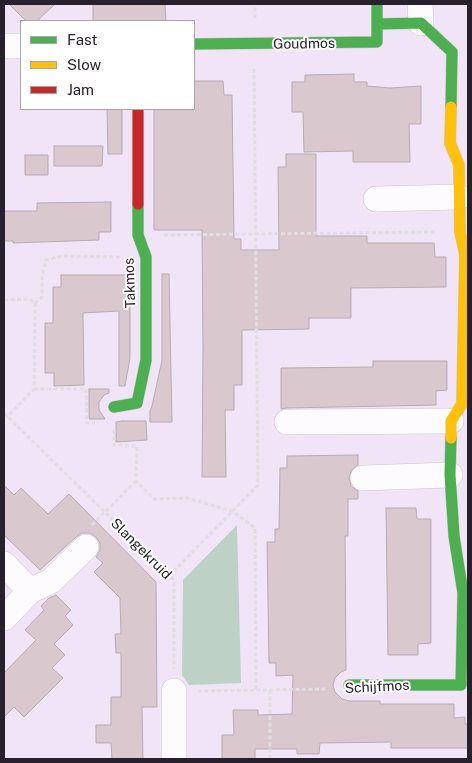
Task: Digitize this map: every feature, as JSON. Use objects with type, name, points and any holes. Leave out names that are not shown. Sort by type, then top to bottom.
[{"type":"street","name":"Goudmos","points":[[195,44],[254,45],[377,42],[377,4]]},
{"type":"street","name":"Schijfmos","points":[[349,685],[461,685],[465,661],[463,593],[454,536],[450,475],[451,421],[462,404],[465,254],[460,232],[459,165],[450,143],[452,52],[420,14],[377,24]]},
{"type":"street","points":[[4,46],[20,46]]},
{"type":"street","name":"Takmos","points":[[114,406],[137,403],[146,360],[146,257],[138,235],[138,110]]},
{"type":"street","points":[[376,199],[459,197]]},
{"type":"street","points":[[288,422],[451,421]]},
{"type":"street","points":[[363,478],[450,475]]},
{"type":"street","points":[[4,618],[30,591],[51,581],[86,547]]},
{"type":"street","points":[[4,564],[30,591]]},
{"type":"street","points":[[174,691],[174,759]]},
{"type":"path","points":[[169,576],[258,485],[255,4]]},
{"type":"path","points":[[138,235],[460,232]]},
{"type":"path","points":[[8,417],[34,389],[36,302],[42,297],[42,276],[46,260],[62,256],[146,257]]},
{"type":"path","points":[[4,300],[29,299],[36,302]]},
{"type":"path","points":[[34,389],[86,388],[87,422],[114,423]]},
{"type":"path","points":[[105,512],[136,481],[137,446],[114,445],[114,406]]},
{"type":"path","name":"Slangekruid","points":[[4,413],[174,580],[174,691]]},
{"type":"path","points":[[136,481],[154,499],[187,498],[232,511],[255,528],[256,690]]},
{"type":"path","name":"Schijfmos","points":[[174,691],[340,688],[349,685]]},
{"type":"path","points":[[270,690],[270,759]]},
{"type":"green space","points":[[237,525],[241,683],[189,685],[182,675],[183,580]]},
{"type":"building","points":[[9,4],[55,4],[38,20],[25,20]]},
{"type":"building","points":[[93,4],[165,4],[166,20],[93,20]]},
{"type":"building","points":[[354,74],[354,82],[367,82],[367,86],[390,88],[421,86],[421,124],[409,124],[410,162],[353,162],[353,151],[304,152],[303,112],[292,112],[292,82],[305,82],[305,75]]},
{"type":"building","points":[[195,81],[223,81],[224,95],[232,95],[234,239],[241,239],[241,250],[279,250],[278,167],[286,167],[286,154],[316,154],[316,236],[367,236],[367,243],[434,243],[435,257],[446,257],[446,287],[351,288],[351,318],[309,318],[309,329],[242,330],[242,385],[234,385],[234,410],[225,410],[226,477],[202,477],[202,230],[154,230],[154,110],[195,110]]},
{"type":"building","points":[[107,110],[122,110],[122,154],[108,154]]},
{"type":"building","points":[[54,146],[103,146],[102,166],[54,166]]},
{"type":"building","points":[[25,155],[48,155],[48,175],[25,175]]},
{"type":"building","points":[[111,202],[111,232],[99,232],[99,240],[13,243],[13,241],[4,241],[4,211],[37,211],[37,203]]},
{"type":"building","points":[[162,274],[169,274],[172,422],[150,422],[150,411],[162,360]]},
{"type":"building","points":[[61,275],[130,275],[130,358],[125,386],[119,386],[119,311],[83,313],[84,385],[54,386],[54,373],[45,373],[45,323],[53,323],[53,287],[61,287]]},
{"type":"building","points":[[373,361],[447,361],[447,390],[436,391],[436,405],[281,409],[281,368],[373,367]]},
{"type":"building","points":[[89,389],[109,389],[109,393],[104,395],[99,402],[99,410],[105,419],[89,419]]},
{"type":"building","points":[[146,421],[147,440],[116,442],[116,422]]},
{"type":"building","points":[[358,455],[358,465],[351,471],[349,478],[351,486],[358,491],[358,499],[348,499],[348,536],[345,536],[346,670],[335,678],[333,685],[335,692],[342,699],[349,701],[380,701],[380,704],[454,704],[454,718],[465,717],[465,724],[468,724],[468,748],[391,748],[391,742],[320,743],[319,754],[297,754],[297,749],[255,749],[255,759],[222,759],[222,735],[234,735],[233,710],[258,710],[258,715],[292,714],[293,675],[276,676],[276,663],[269,663],[267,542],[275,542],[275,529],[279,529],[280,468],[287,468],[287,456]]},
{"type":"building","points":[[4,485],[14,495],[21,488],[48,514],[69,494],[156,582],[157,707],[142,707],[143,759],[112,759],[111,743],[96,743],[96,725],[111,725],[111,697],[121,697],[121,653],[116,653],[115,634],[121,634],[120,598],[94,572],[103,563],[96,557],[100,550],[100,543],[90,533],[82,533],[40,570],[4,535]]},
{"type":"building","points":[[386,508],[416,508],[417,519],[431,519],[431,643],[418,644],[418,655],[388,655]]},
{"type":"building","points":[[56,595],[71,610],[65,616],[73,625],[54,644],[65,655],[52,668],[63,678],[24,717],[14,707],[4,717],[4,673],[36,640],[25,630],[44,610],[41,606],[49,598]]},
{"type":"traffic: fast","points":[[195,44],[377,42],[377,4]]},
{"type":"traffic: fast","points":[[377,24],[421,23],[452,52],[451,107]]},
{"type":"traffic: fast","points":[[114,407],[137,403],[146,360],[146,257],[138,235],[138,204]]},
{"type":"traffic: fast","points":[[349,685],[461,685],[463,593],[454,536],[450,475],[451,438]]},
{"type":"traffic: slow","points":[[451,107],[450,143],[459,165],[460,232],[465,254],[462,404],[451,421],[451,438]]},
{"type":"traffic: jam","points":[[138,110],[138,204]]}]
